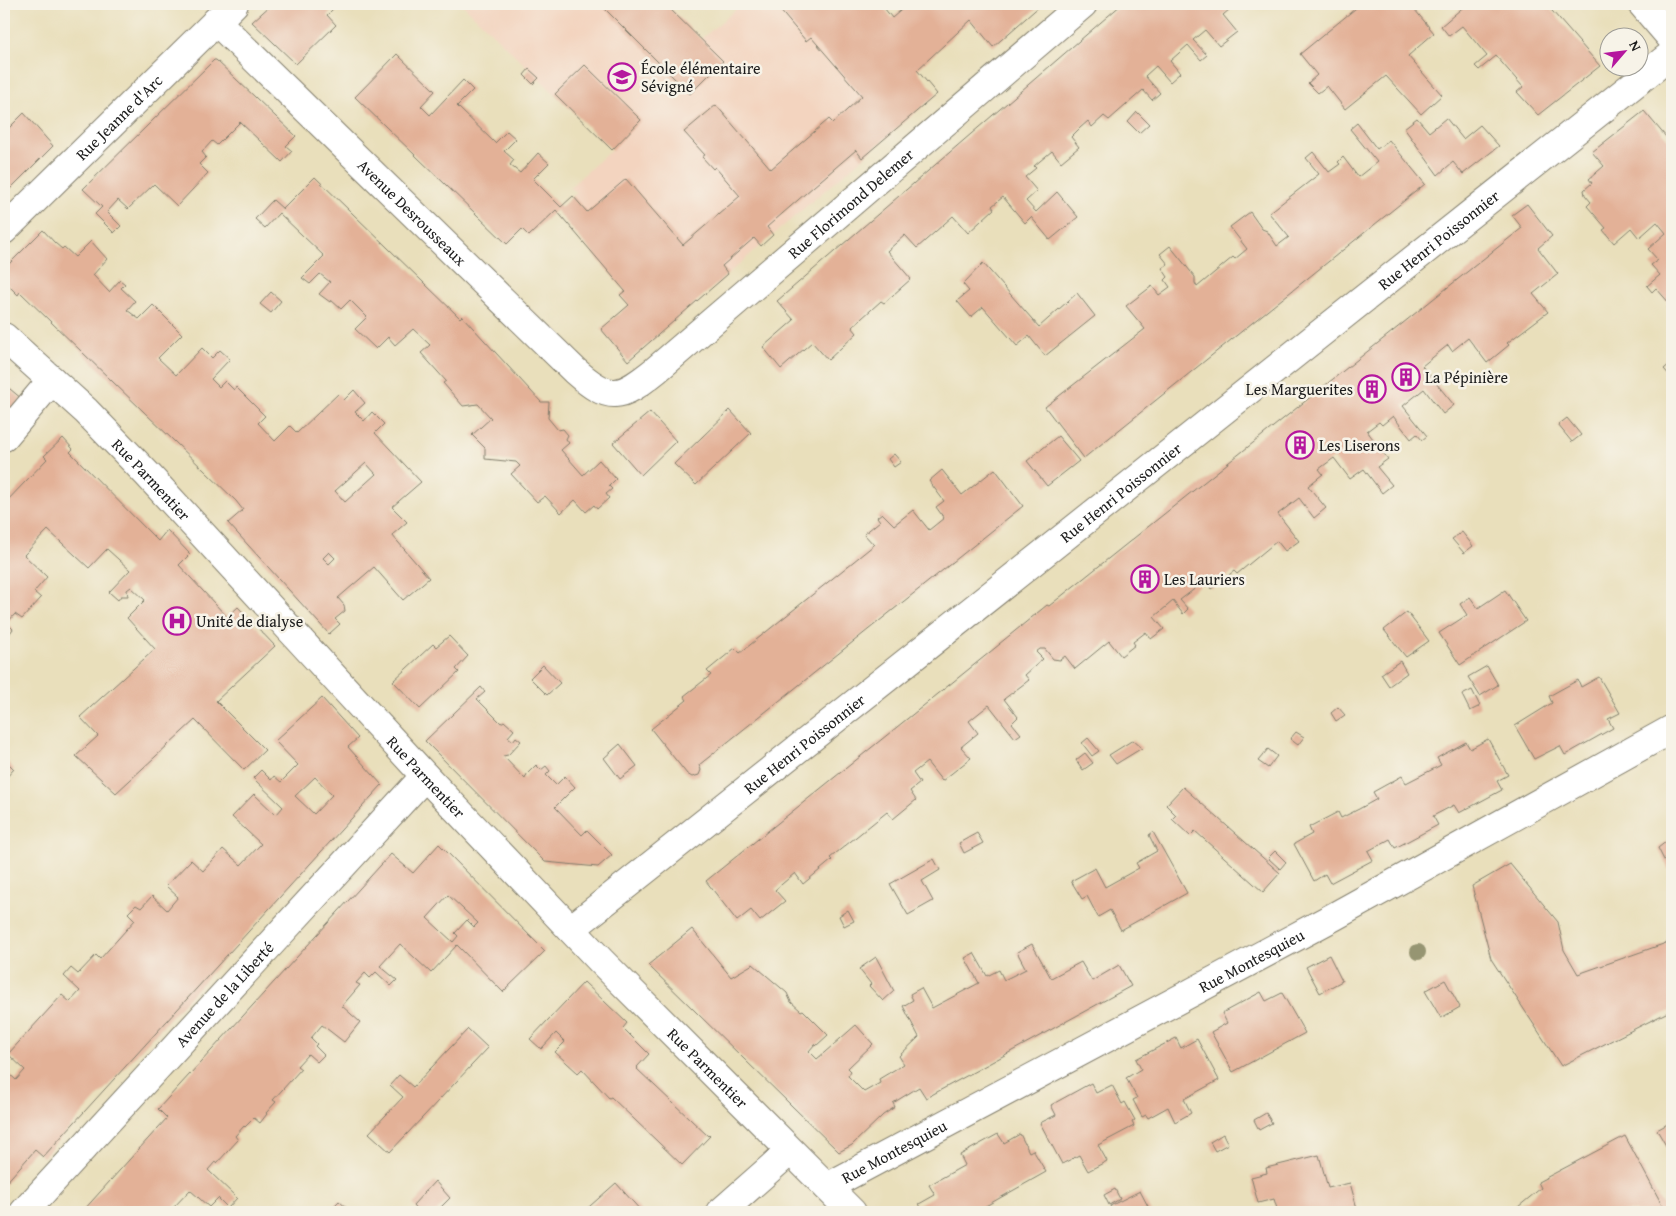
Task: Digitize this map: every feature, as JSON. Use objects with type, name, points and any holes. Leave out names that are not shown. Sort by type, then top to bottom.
[{"type":"street","name":"Rue Florimond Delemer","points":[[613,395],[626,391],[656,370],[1083,4]]},
{"type":"street","points":[[1642,4],[1672,39]]},
{"type":"street","name":"Avenue Desrousseaux","points":[[225,12],[575,371],[599,390],[613,395]]},
{"type":"street","name":"Rue Jeanne d'Arc","points":[[4,230],[225,12]]},
{"type":"street","name":"Rue Henri Poissonnier","points":[[571,929],[1672,54]]},
{"type":"street","name":"Rue Parmentier","points":[[4,337],[86,411],[147,474],[425,776],[571,929],[644,1005],[852,1212]]},
{"type":"street","points":[[4,437],[52,380]]},
{"type":"street","name":"Rue Montesquieu","points":[[827,1187],[1326,921],[1672,729]]},
{"type":"street","name":"Avenue de la Liberté","points":[[24,1212],[425,776]]},
{"type":"street","points":[[722,1212],[790,1151]]},
{"type":"shaded area","points":[[462,4],[666,4],[701,39],[742,4],[849,4],[937,94],[672,322],[642,275],[573,196],[577,193],[570,187],[612,149]]},
{"type":"building","points":[[272,4],[338,4],[327,15],[336,25],[296,64],[252,22]]},
{"type":"building","points":[[600,4],[665,4],[723,61],[690,94]]},
{"type":"building","points":[[782,4],[881,4],[892,18],[908,4],[1042,4],[993,47],[971,20],[917,70],[937,94],[862,158],[856,150],[806,193],[767,227],[773,235],[761,246],[754,238],[722,266],[728,274],[628,361],[601,329],[629,305],[620,295],[625,291],[556,210],[529,236],[522,229],[507,244],[355,97],[397,54],[435,91],[421,106],[430,115],[463,80],[473,90],[457,106],[495,143],[507,131],[516,139],[504,151],[514,160],[510,165],[520,173],[538,153],[549,163],[533,179],[561,207],[573,196],[587,212],[626,179],[683,245],[740,196],[715,167],[713,169],[702,157],[705,155],[684,132],[716,105],[771,169],[829,119],[833,123],[862,96],[811,37],[806,41],[779,9]]},
{"type":"building","points":[[1122,4],[1236,4],[1223,15],[1237,32],[1219,46],[1205,30],[1193,40],[1207,55],[1201,60],[1188,45],[1170,61],[1180,73],[1170,82],[1156,66],[1145,76],[1160,93],[1152,100],[1143,90],[1109,120],[1104,116],[1092,127],[1088,121],[1080,128],[1071,137],[1079,147],[1061,162],[1052,151],[1034,166],[1036,168],[1025,177],[1037,191],[1026,201],[1036,212],[1057,192],[1078,217],[1050,240],[1031,217],[1025,223],[1003,197],[992,206],[994,209],[968,233],[953,216],[917,248],[905,235],[887,251],[911,279],[884,303],[881,301],[852,327],[857,333],[828,360],[812,342],[781,369],[763,347],[794,320],[777,301]]},
{"type":"building","points":[[1361,4],[1410,4],[1434,33],[1408,56],[1442,95],[1421,114],[1386,76],[1345,109],[1327,86],[1318,93],[1308,83],[1317,75],[1300,54]]},
{"type":"building","points":[[1467,4],[1546,4],[1598,64],[1598,68],[1538,115],[1517,92],[1523,87],[1496,56],[1479,70],[1475,66],[1487,56],[1462,26],[1449,36],[1441,26]]},
{"type":"building","points":[[214,60],[296,136],[286,146],[292,151],[282,162],[240,122],[217,145],[212,141],[202,152],[206,157],[199,164],[208,173],[177,206],[154,184],[128,209],[118,200],[107,212],[121,226],[114,233],[95,214],[102,207],[83,189]]},
{"type":"building","points":[[585,65],[641,120],[612,150],[555,94]]},
{"type":"building","points":[[529,69],[539,78],[533,84],[524,75]]},
{"type":"building","points":[[1644,111],[1672,144],[1672,313],[1667,307],[1670,304],[1656,288],[1652,292],[1647,286],[1660,275],[1651,265],[1658,260],[1648,249],[1666,233],[1657,222],[1639,238],[1631,228],[1614,243],[1603,230],[1606,228],[1587,206],[1591,202],[1585,195],[1584,190],[1592,183],[1589,179],[1604,166],[1592,152]]},
{"type":"building","points":[[1137,112],[1149,124],[1139,133],[1128,122]]},
{"type":"building","points":[[24,113],[53,146],[4,195],[4,133]]},
{"type":"building","points":[[1417,118],[1429,132],[1446,118],[1463,139],[1480,125],[1499,146],[1463,174],[1453,162],[1438,175],[1404,128]]},
{"type":"building","points":[[1357,123],[1377,149],[1389,140],[1425,184],[1084,458],[1045,407],[1145,329],[1126,306],[1152,286],[1159,295],[1170,287],[1165,280],[1168,277],[1162,268],[1168,264],[1160,254],[1170,246],[1195,277],[1197,287],[1233,257],[1235,259],[1247,249],[1230,227],[1250,212],[1277,246],[1289,237],[1269,213],[1319,174],[1306,158],[1313,152],[1329,172],[1340,164],[1338,162],[1343,157],[1358,177],[1377,162],[1350,129]]},
{"type":"building","points":[[315,177],[460,318],[462,316],[541,402],[549,402],[548,418],[558,430],[563,429],[568,435],[566,439],[569,443],[561,450],[583,475],[599,460],[616,479],[609,486],[612,489],[606,494],[609,498],[597,509],[594,505],[586,512],[575,500],[561,513],[545,496],[537,502],[511,474],[520,466],[516,462],[485,459],[485,448],[472,435],[491,418],[478,404],[463,406],[443,383],[446,381],[421,353],[430,345],[413,329],[395,345],[388,337],[376,349],[355,329],[367,317],[350,300],[341,309],[331,300],[330,302],[319,294],[330,282],[320,274],[310,284],[302,278],[324,256],[279,213],[265,228],[255,219],[273,200],[283,209]]},
{"type":"building","points":[[1527,204],[1552,236],[1538,248],[1558,274],[1533,294],[1548,312],[1507,343],[1509,345],[1487,363],[1468,338],[1452,351],[1448,345],[1422,366],[1454,405],[1443,414],[1424,389],[1403,406],[1427,436],[1422,440],[1417,434],[1411,439],[1393,416],[1382,425],[1379,422],[1367,431],[1388,459],[1377,467],[1392,485],[1382,493],[1364,469],[1350,479],[1334,458],[1319,469],[1323,474],[1308,486],[1326,508],[1314,518],[1299,498],[1278,514],[1299,541],[1285,551],[1277,541],[1237,574],[1234,571],[1211,589],[1205,581],[1180,600],[1188,609],[1183,614],[1173,601],[1154,617],[1164,629],[1151,639],[1146,632],[1133,642],[1135,645],[1121,656],[1109,641],[1075,669],[1065,656],[1060,660],[1053,659],[1045,649],[1040,649],[1036,652],[1043,659],[1025,675],[1029,680],[1004,699],[1018,717],[1012,723],[1021,734],[1015,738],[989,705],[969,721],[978,733],[961,747],[971,758],[942,781],[927,762],[913,773],[920,783],[910,791],[916,800],[893,819],[887,812],[830,858],[832,860],[803,884],[795,873],[775,890],[785,901],[760,921],[751,910],[737,921],[706,881],[1047,605],[1049,606],[1522,228],[1512,215]]},
{"type":"building","points":[[43,230],[62,249],[64,247],[75,257],[91,241],[107,259],[93,275],[109,292],[120,280],[125,284],[121,288],[135,301],[127,310],[139,319],[153,305],[182,334],[158,358],[176,375],[202,348],[212,358],[220,350],[230,359],[211,379],[219,387],[225,381],[234,390],[236,387],[265,416],[258,423],[275,441],[290,426],[297,433],[338,394],[344,400],[354,390],[365,403],[355,412],[364,421],[372,412],[384,424],[375,433],[421,482],[392,507],[407,522],[392,535],[429,578],[403,600],[374,567],[338,598],[344,605],[345,611],[335,619],[340,624],[329,634],[228,523],[243,510],[236,501],[20,292],[18,295],[4,281],[4,269]],"holes":[[[366,463],[376,474],[345,502],[335,491]],[[329,552],[335,558],[329,564],[323,558]]]},
{"type":"building","points":[[983,263],[1039,327],[1077,293],[1095,316],[1045,356],[1029,336],[1017,346],[983,307],[971,317],[957,301],[969,291],[963,284]]},
{"type":"building","points":[[271,292],[281,301],[271,313],[260,304]]},
{"type":"building","points":[[1672,362],[1672,378],[1664,369]]},
{"type":"building","points":[[4,384],[22,399],[9,414],[4,410]]},
{"type":"building","points":[[730,410],[751,433],[696,485],[674,464]]},
{"type":"building","points":[[650,412],[676,441],[641,475],[613,443]]},
{"type":"building","points":[[1567,418],[1581,435],[1572,442],[1558,425]]},
{"type":"building","points":[[1058,436],[1079,461],[1047,486],[1027,461]]},
{"type":"building","points":[[63,438],[73,449],[70,452],[158,541],[167,530],[190,554],[179,565],[227,617],[238,607],[275,646],[216,701],[265,750],[244,770],[195,720],[116,793],[76,756],[98,736],[80,717],[155,649],[127,618],[145,600],[131,587],[127,590],[128,596],[121,596],[118,600],[109,592],[130,570],[107,549],[89,568],[48,530],[24,555],[47,577],[34,592],[41,598],[22,619],[15,614],[7,623],[13,629],[4,641],[4,504],[47,459],[44,456]]},
{"type":"building","points":[[894,454],[901,462],[894,467],[888,459]]},
{"type":"building","points":[[995,469],[1023,506],[699,765],[701,770],[699,775],[692,777],[687,774],[651,729],[687,700],[684,696],[711,675],[707,671],[735,648],[740,653],[874,545],[864,534],[880,521],[877,517],[882,513],[894,525],[913,510],[929,530],[944,518],[936,507],[944,501],[929,481],[942,470],[962,495]]},
{"type":"building","points":[[1462,532],[1473,546],[1464,553],[1452,539]]},
{"type":"building","points":[[1505,590],[1526,621],[1460,665],[1439,633],[1467,615],[1460,604],[1470,597],[1478,608]]},
{"type":"building","points":[[1407,612],[1429,641],[1406,657],[1384,630]]},
{"type":"building","points":[[449,636],[468,656],[456,669],[459,672],[420,709],[393,681],[433,644],[436,647]]},
{"type":"building","points":[[1400,661],[1407,673],[1389,686],[1381,674]]},
{"type":"building","points":[[543,665],[560,683],[547,695],[530,678]]},
{"type":"building","points":[[1487,666],[1498,685],[1480,696],[1468,677]]},
{"type":"building","points":[[1599,677],[1620,713],[1608,719],[1613,728],[1565,755],[1560,746],[1534,759],[1515,726],[1552,703],[1549,696],[1578,680],[1581,687]]},
{"type":"building","points":[[481,687],[485,692],[477,699],[501,723],[504,721],[514,730],[508,737],[513,741],[516,737],[521,741],[508,755],[503,756],[525,779],[527,774],[536,765],[541,770],[546,766],[550,771],[546,775],[556,785],[565,776],[575,787],[555,807],[582,835],[587,830],[612,855],[598,867],[545,862],[425,741]]},
{"type":"building","points":[[1472,690],[1480,706],[1470,711],[1462,695]]},
{"type":"building","points":[[322,698],[358,738],[348,747],[382,785],[43,1157],[35,1150],[4,1185],[4,1102],[6,1099],[4,1097],[4,1069],[16,1080],[25,1070],[8,1054],[62,995],[70,1002],[80,991],[64,976],[71,968],[78,974],[96,955],[100,959],[135,920],[128,913],[136,905],[141,908],[152,896],[167,910],[178,897],[166,886],[191,860],[203,871],[223,849],[241,865],[261,844],[232,817],[254,794],[276,815],[283,807],[253,778],[261,770],[271,780],[274,776],[281,782],[298,765],[275,741]],"holes":[[[315,777],[332,795],[314,814],[295,796]]]},
{"type":"building","points":[[1338,707],[1345,715],[1336,721],[1331,713]]},
{"type":"building","points":[[1296,732],[1304,737],[1298,745],[1290,739]]},
{"type":"building","points":[[1088,738],[1099,751],[1092,756],[1082,743]]},
{"type":"building","points":[[1488,739],[1508,775],[1497,781],[1502,790],[1459,813],[1454,805],[1433,816],[1438,825],[1395,848],[1390,839],[1368,851],[1373,860],[1330,883],[1325,874],[1314,881],[1294,844],[1312,834],[1309,827],[1338,812],[1341,818],[1359,809],[1377,799],[1373,792],[1402,776],[1406,783],[1441,765],[1437,758],[1466,742],[1470,749]]},
{"type":"building","points":[[1133,740],[1142,748],[1116,764],[1109,755]]},
{"type":"building","points":[[620,744],[637,766],[620,779],[604,758]]},
{"type":"building","points":[[1268,749],[1277,756],[1268,768],[1258,761]]},
{"type":"building","points":[[1085,753],[1093,763],[1083,770],[1076,760]]},
{"type":"building","points":[[4,759],[14,769],[5,779],[4,777]]},
{"type":"building","points":[[1183,787],[1280,873],[1263,892],[1195,831],[1190,836],[1172,819],[1176,815],[1166,805]]},
{"type":"building","points":[[1153,832],[1187,893],[1121,930],[1110,910],[1098,917],[1087,896],[1082,899],[1071,881],[1095,868],[1105,887],[1139,868],[1136,863],[1157,851],[1149,835]]},
{"type":"building","points":[[977,833],[983,843],[964,853],[959,843]]},
{"type":"building","points":[[1672,837],[1672,876],[1658,848]]},
{"type":"building","points":[[439,844],[545,951],[503,992],[457,945],[431,973],[400,944],[380,966],[397,980],[391,986],[376,972],[370,978],[365,973],[356,983],[360,985],[342,1006],[360,1022],[344,1042],[322,1025],[311,1038],[317,1044],[315,1046],[324,1055],[317,1062],[308,1054],[297,1066],[301,1069],[273,1100],[276,1102],[260,1123],[254,1118],[244,1126],[235,1136],[238,1140],[208,1170],[237,1198],[228,1208],[218,1198],[209,1207],[190,1190],[173,1208],[178,1212],[82,1212],[167,1118],[158,1109],[391,854],[413,873]],"holes":[[[448,895],[478,923],[474,927],[467,920],[455,933],[458,936],[453,942],[427,918]]]},
{"type":"building","points":[[1275,851],[1286,862],[1280,869],[1268,858]]},
{"type":"building","points":[[934,859],[940,870],[922,881],[933,901],[908,915],[890,884]]},
{"type":"building","points":[[1510,864],[1558,922],[1564,950],[1578,974],[1669,942],[1672,950],[1672,1010],[1561,1066],[1491,959],[1472,886]]},
{"type":"building","points":[[848,910],[854,921],[844,926],[839,916]]},
{"type":"building","points":[[692,929],[731,977],[753,964],[787,993],[791,1002],[801,1011],[803,1010],[828,1035],[809,1051],[817,1059],[856,1025],[873,1044],[848,1068],[851,1071],[848,1076],[864,1092],[880,1083],[879,1079],[904,1064],[899,1056],[919,1037],[903,1006],[913,1000],[910,994],[921,988],[932,1008],[979,983],[965,958],[974,953],[987,976],[999,970],[1004,980],[1026,969],[1017,952],[1032,944],[1051,978],[1081,962],[1092,981],[1119,965],[1131,986],[926,1098],[919,1087],[893,1103],[895,1107],[883,1115],[852,1145],[839,1152],[648,965]]},
{"type":"building","points":[[1329,955],[1342,981],[1320,993],[1306,967]]},
{"type":"building","points":[[876,957],[894,991],[883,1001],[869,986],[871,984],[859,969]]},
{"type":"building","points":[[1445,980],[1460,1007],[1441,1018],[1425,991]]},
{"type":"building","points":[[584,982],[627,1023],[623,1028],[649,1054],[637,1069],[710,1136],[682,1165],[611,1097],[609,1098],[582,1069],[578,1073],[555,1052],[565,1042],[556,1033],[541,1049],[530,1039]]},
{"type":"building","points":[[1261,992],[1266,1001],[1282,993],[1305,1033],[1233,1072],[1211,1032],[1227,1023],[1222,1013]]},
{"type":"building","points":[[468,1029],[488,1048],[390,1152],[369,1133],[403,1097],[390,1085],[399,1075],[413,1087]]},
{"type":"building","points":[[1176,1038],[1181,1048],[1197,1039],[1219,1080],[1184,1099],[1191,1113],[1175,1122],[1168,1107],[1148,1118],[1146,1115],[1142,1117],[1133,1100],[1137,1098],[1126,1078],[1141,1069],[1136,1059]]},
{"type":"building","points":[[1091,1083],[1096,1093],[1112,1085],[1122,1104],[1125,1102],[1135,1120],[1132,1122],[1134,1126],[1098,1145],[1107,1161],[1088,1171],[1079,1155],[1062,1164],[1040,1123],[1056,1115],[1051,1105]]},
{"type":"building","points":[[1266,1113],[1272,1123],[1259,1130],[1254,1120]]},
{"type":"building","points":[[1671,1122],[1672,1124],[1672,1156],[1657,1130]]},
{"type":"building","points":[[998,1134],[1004,1143],[1020,1134],[1029,1152],[1033,1150],[1046,1172],[975,1212],[924,1212],[919,1204],[935,1195],[929,1185],[965,1165],[960,1155]]},
{"type":"building","points":[[1223,1134],[1228,1144],[1215,1151],[1210,1142]]},
{"type":"building","points":[[1625,1136],[1666,1212],[1512,1212],[1541,1188],[1538,1182]]},
{"type":"building","points":[[1319,1155],[1328,1188],[1350,1183],[1358,1212],[1278,1212],[1274,1199],[1258,1203],[1251,1177],[1267,1173],[1266,1168]]},
{"type":"building","points":[[435,1181],[450,1198],[436,1212],[419,1212],[413,1205]]},
{"type":"building","points":[[616,1183],[642,1212],[583,1212],[590,1206]]},
{"type":"building","points":[[1115,1189],[1120,1199],[1109,1205],[1104,1195]]},
{"type":"building","points":[[1140,1191],[1151,1212],[1113,1212],[1110,1206]]},
{"type":"building","points":[[339,1201],[351,1212],[328,1212]]},
{"type":"place","name":"École élémentaire Sévigné","points":[[622,77]]},
{"type":"place","name":"La Pépinière","points":[[1406,377]]},
{"type":"place","name":"Les Marguerites","points":[[1372,389]]},
{"type":"place","name":"Les Liserons","points":[[1300,445]]},
{"type":"place","name":"Les Lauriers","points":[[1145,579]]},
{"type":"place","name":"Unité de dialyse","points":[[177,621]]}]
